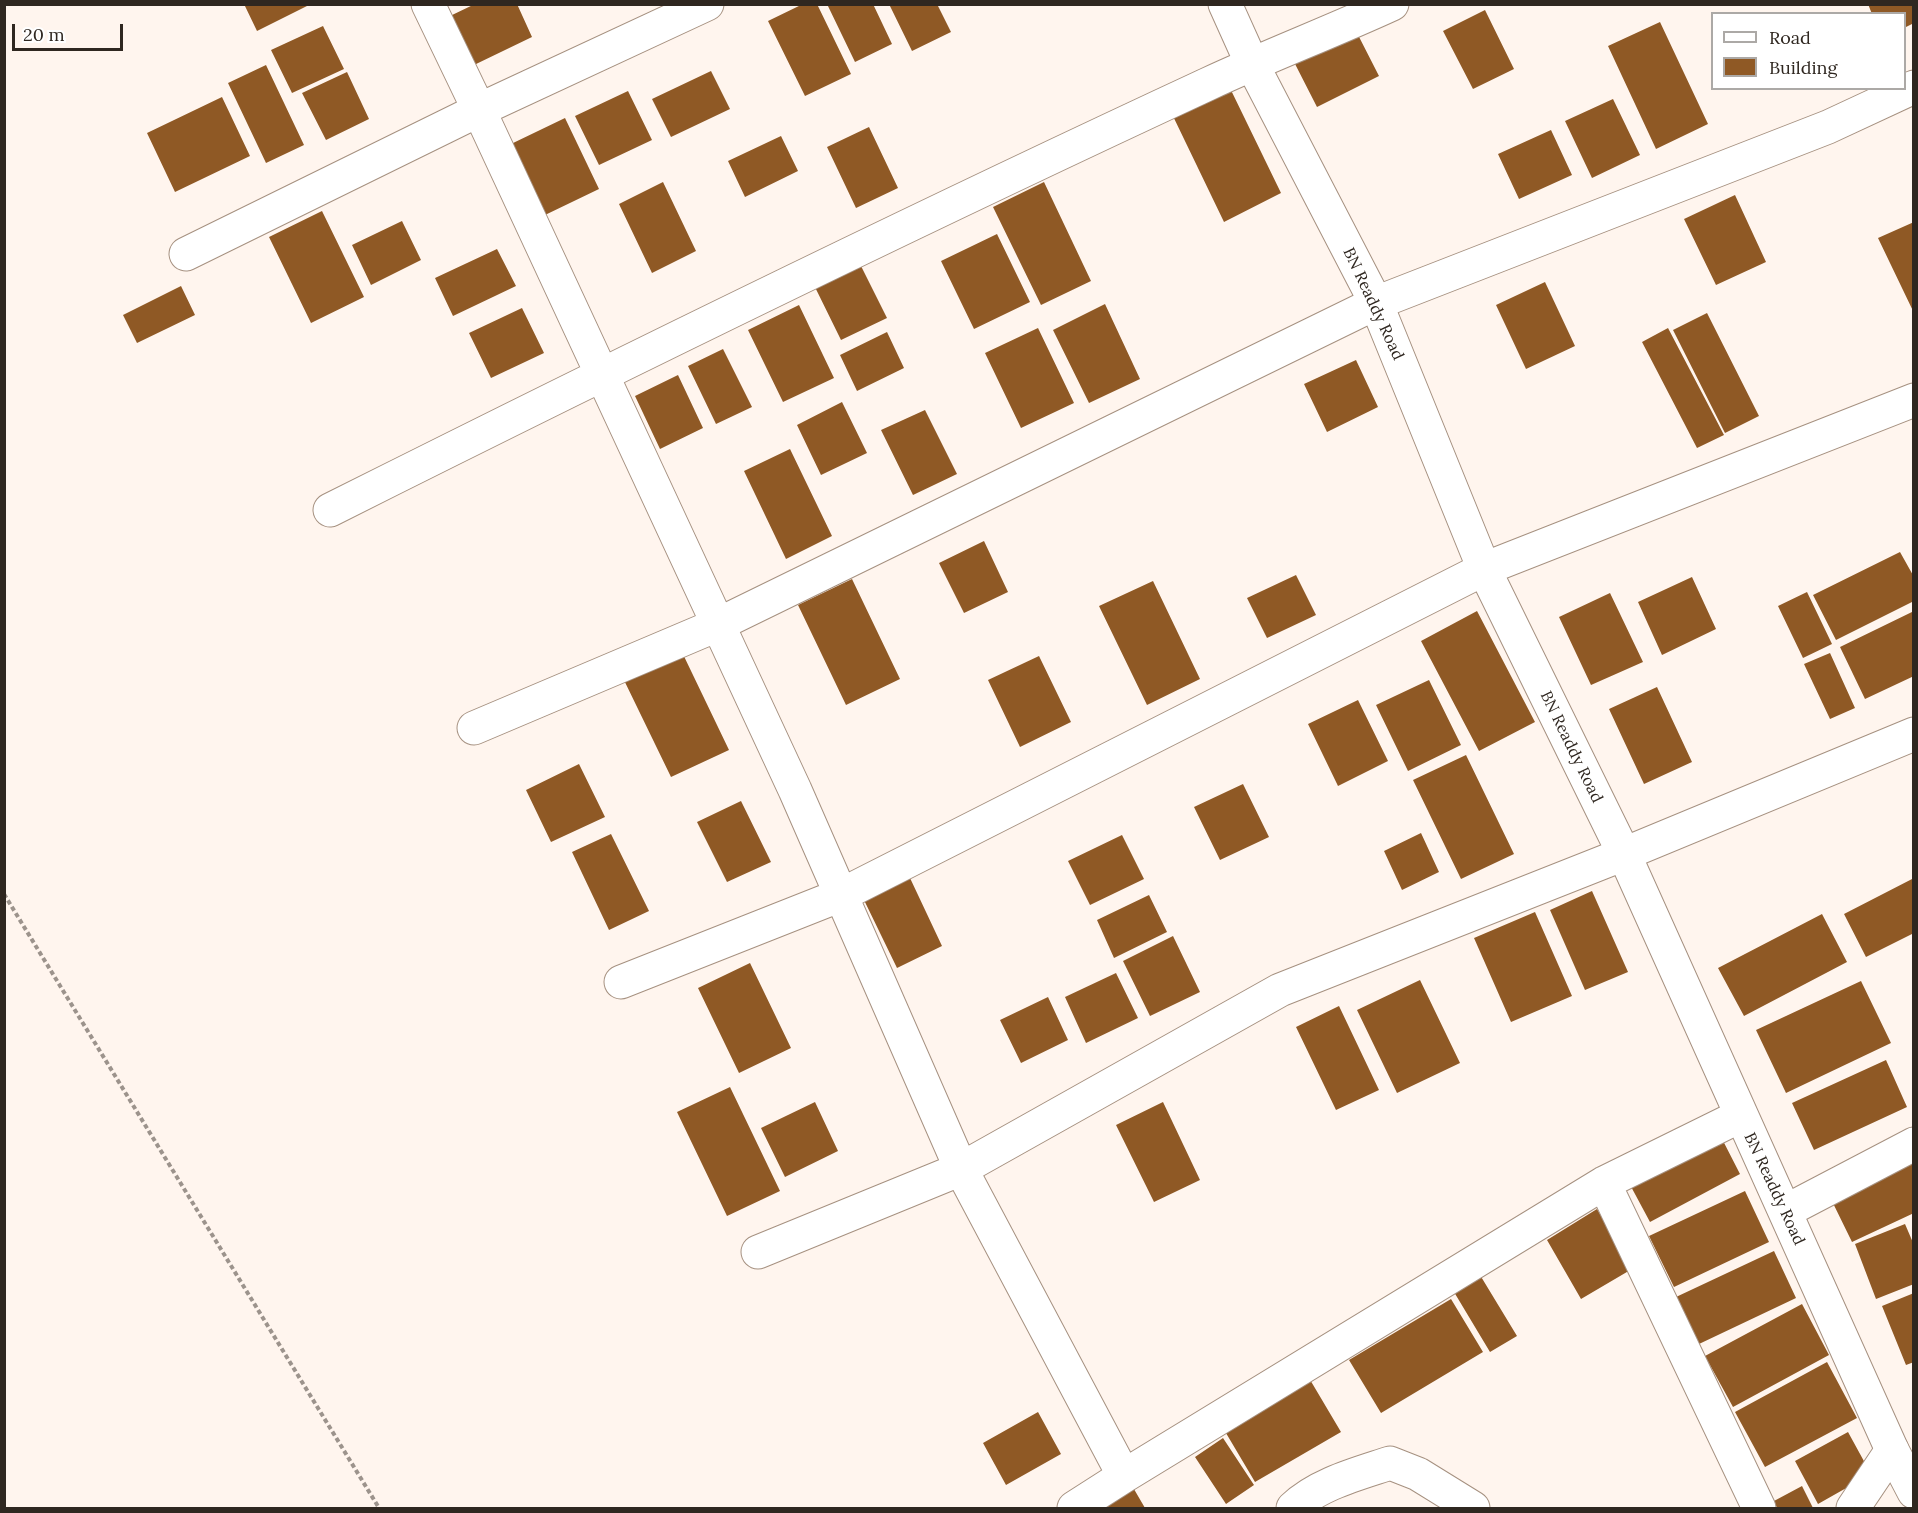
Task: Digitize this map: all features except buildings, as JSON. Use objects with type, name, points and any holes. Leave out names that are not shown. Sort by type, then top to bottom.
[{"type":"street","points":[[428,4],[795,790],[960,1169],[1124,1476]]},
{"type":"street","points":[[186,254],[479,110],[707,4]]},
{"type":"street","name":"BN Readdy Road","points":[[1225,4],[1252,64],[1376,303],[1484,569],[1624,854],[1740,1116],[1786,1211],[1892,1450],[1914,1492]]},
{"type":"street","points":[[330,510],[895,232],[1252,64],[1392,4]]},
{"type":"street","points":[[474,728],[717,625],[1376,303],[1828,127],[1914,87]]},
{"type":"street","points":[[621,982],[841,895],[1484,569],[1914,400]]},
{"type":"street","points":[[758,1252],[960,1169],[1280,990],[1624,854],[1914,734]]},
{"type":"street","points":[[1074,1509],[1124,1476],[1604,1183],[1740,1116]]},
{"type":"street","points":[[1786,1211],[1914,1144]]},
{"type":"street","points":[[1604,1183],[1759,1509]]},
{"type":"street","points":[[1853,1509],[1892,1450]]},
{"type":"street","points":[[1293,1509],[1303,1499],[1339,1481],[1389,1463],[1418,1474],[1473,1509]]},
{"type":"path","points":[[4,894],[379,1509]]}]
